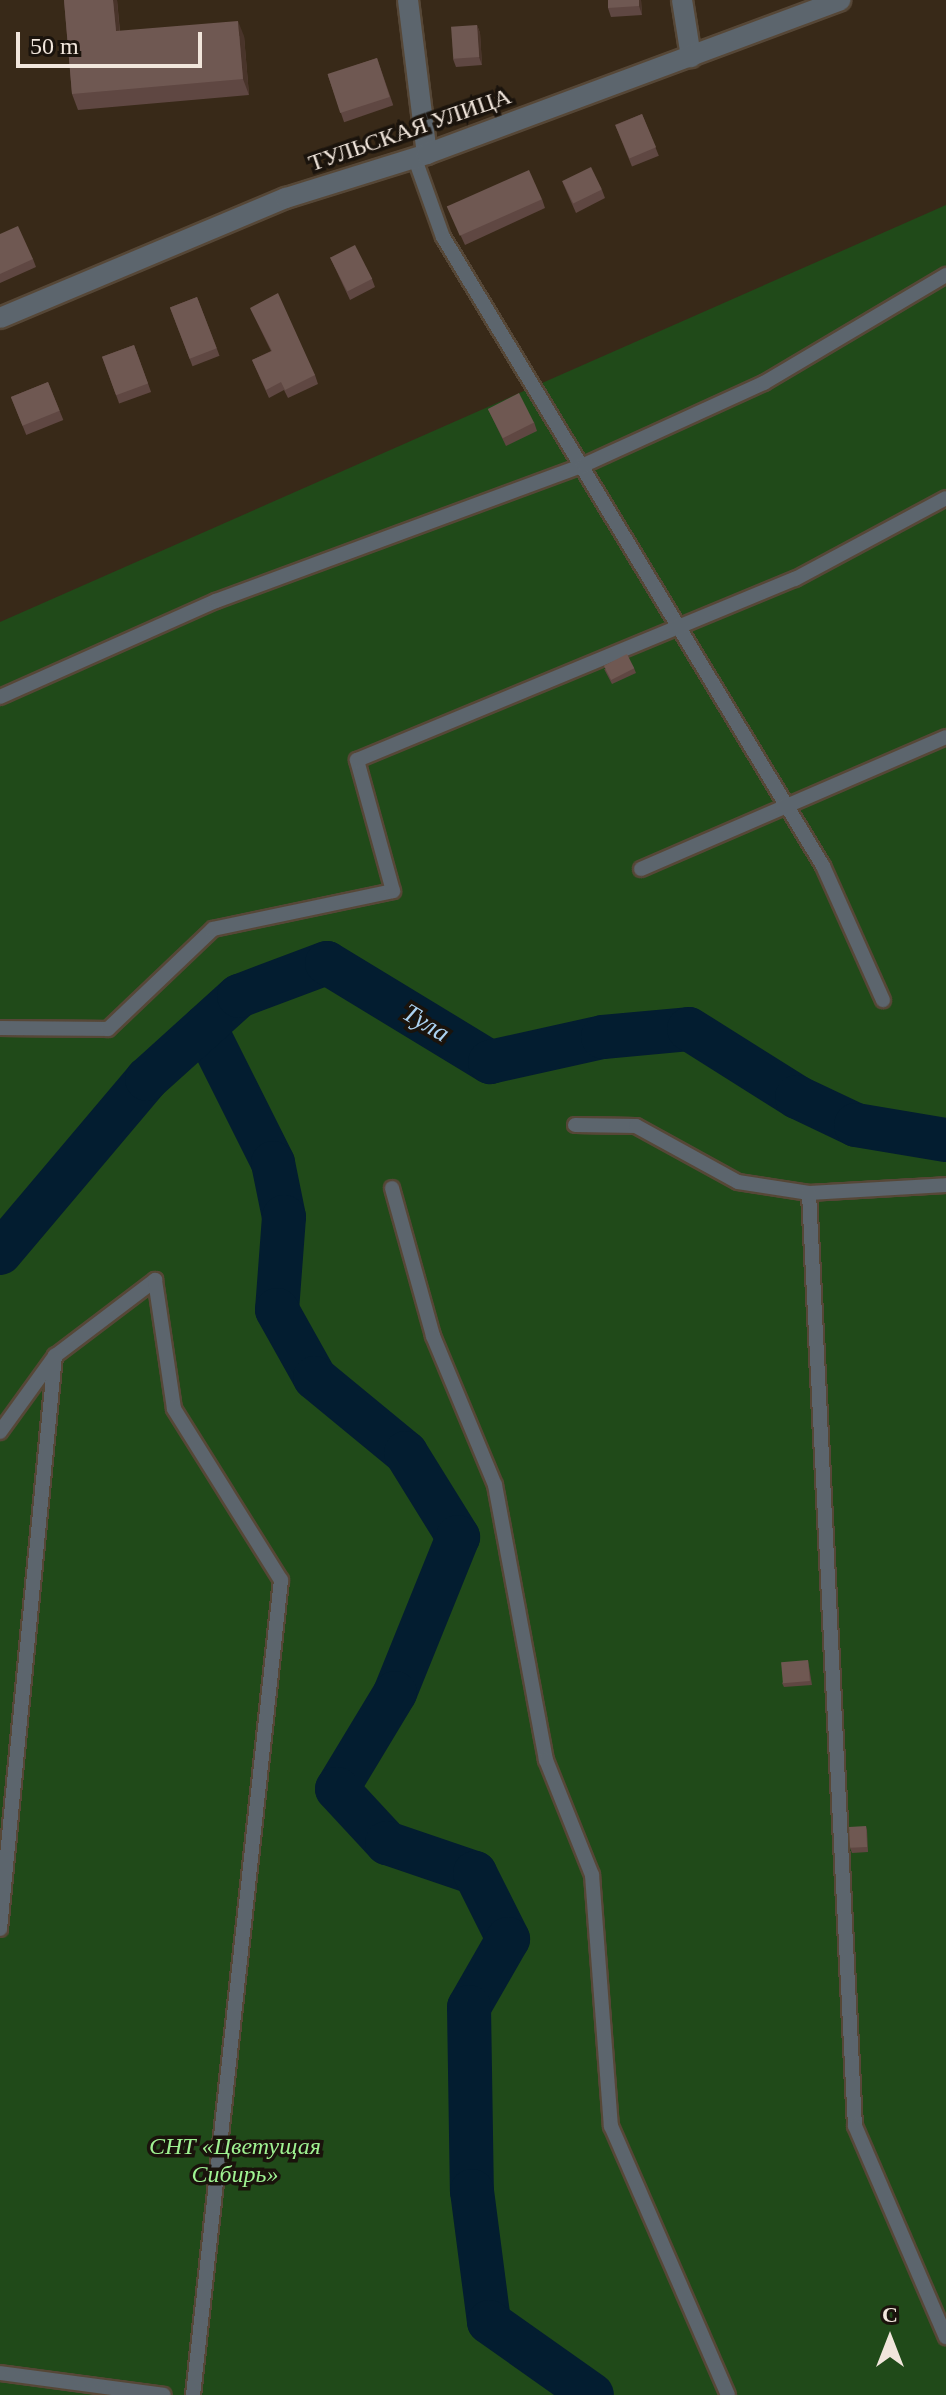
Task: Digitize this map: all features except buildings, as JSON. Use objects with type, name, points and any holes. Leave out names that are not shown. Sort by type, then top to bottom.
[{"type":"street","points":[[408,0],[421,156]]},
{"type":"street","points":[[682,0],[691,57]]},
{"type":"street","name":"ТУЛЬСКАЯ УЛИЦА","points":[[0,318],[286,198],[421,156],[840,0]]},
{"type":"lane","points":[[421,156],[443,237],[584,465],[823,866],[883,1000]]},
{"type":"lane","points":[[0,697],[216,601],[584,465],[764,383],[946,275]]},
{"type":"lane","points":[[0,1028],[108,1029],[213,929],[393,891],[357,760],[678,623],[795,579],[946,498]]},
{"type":"lane","points":[[641,869],[946,737]]},
{"type":"lane","points":[[575,1125],[636,1126],[738,1182],[809,1193],[946,1185]]},
{"type":"lane","points":[[392,1188],[433,1336],[495,1485],[546,1760],[592,1875],[611,2126],[728,2395]]},
{"type":"lane","points":[[809,1193],[855,2126],[946,2337]]},
{"type":"lane","points":[[0,1432],[55,1356],[155,1280],[174,1409],[281,1580],[193,2395]]},
{"type":"lane","points":[[0,1929],[55,1356]]},
{"type":"lane","points":[[0,2373],[164,2395]]},
{"type":"green space","name":"СНТ «Цветущая Сибирь»","points":[[946,205],[946,2395],[0,2395],[0,622]]},
{"type":"waterway","name":"Тула","points":[[0,1253],[147,1079],[239,996],[327,963],[490,1062],[603,1037],[689,1029],[797,1097],[856,1125],[946,1140]]},
{"type":"waterway","points":[[205,1027],[273,1163],[284,1217],[277,1310],[315,1378],[406,1453],[458,1537],[395,1693],[337,1789],[387,1843],[475,1873],[508,1939],[469,2007],[472,2191],[489,2322],[592,2395]]}]
